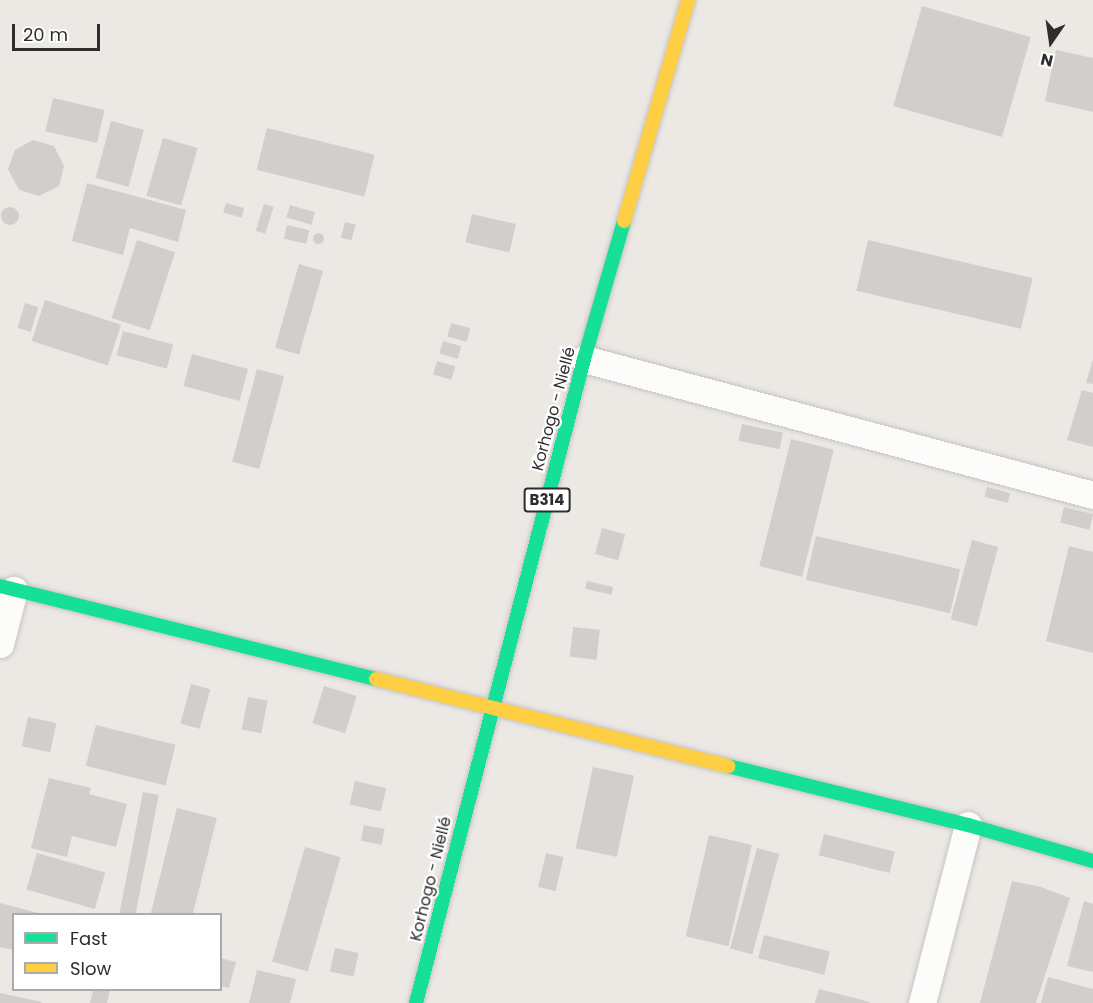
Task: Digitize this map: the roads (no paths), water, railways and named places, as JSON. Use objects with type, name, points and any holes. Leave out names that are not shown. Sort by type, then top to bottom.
[{"type":"street","name":"Korhogo - Niellé","points":[[416,1003],[584,359],[688,0]]},
{"type":"street","points":[[584,359],[1093,495]]},
{"type":"street","points":[[0,644],[7,588],[493,706],[968,825],[1093,861]]},
{"type":"street","points":[[922,1003],[968,825]]}]
